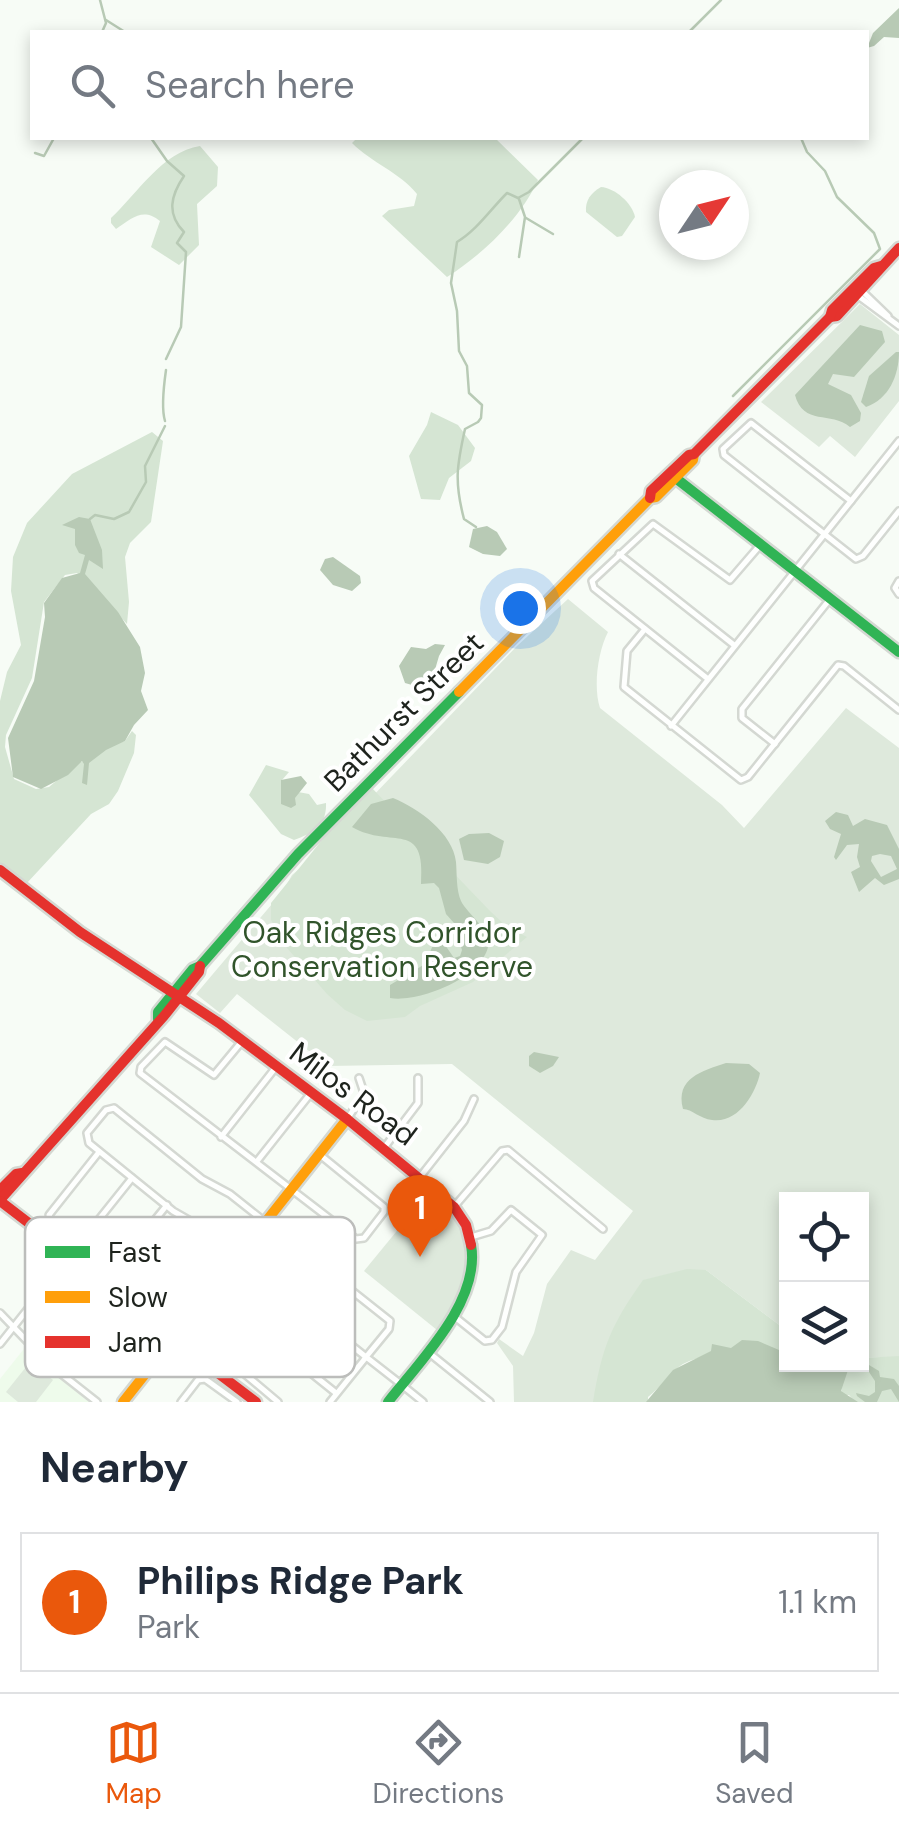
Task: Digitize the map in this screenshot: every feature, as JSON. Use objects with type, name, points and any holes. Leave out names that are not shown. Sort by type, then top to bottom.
[{"type":"street","name":"Bathurst Street","points":[[1,1196],[21,1179],[22,1172],[298,854],[650,498],[651,492],[693,460],[694,454],[830,317],[832,310],[879,273],[899,248]]},
{"type":"street","points":[[856,291],[899,326]]},
{"type":"street","points":[[851,502],[751,423],[724,448],[724,455],[859,559],[899,511]]},
{"type":"street","points":[[671,726],[899,441]]},
{"type":"street","points":[[892,450],[899,456]]},
{"type":"street","points":[[674,474],[899,651]]},
{"type":"street","points":[[708,679],[592,585],[593,578],[655,524],[730,580],[762,542]]},
{"type":"street","points":[[619,554],[735,646]]},
{"type":"street","points":[[899,581],[895,588],[899,594]]},
{"type":"street","points":[[774,744],[740,714],[830,598]]},
{"type":"street","points":[[645,629],[628,652],[623,683],[626,689],[741,780],[748,777],[838,665],[899,710]]},
{"type":"street","name":"Milos Road","points":[[0,870],[80,932],[178,994],[347,1119],[454,1206],[471,1237]]},
{"type":"street","points":[[243,1040],[214,1075],[168,1042],[162,1043],[140,1070],[220,1138],[258,1160],[329,1217]]},
{"type":"street","points":[[220,1138],[276,1067]]},
{"type":"street","points":[[269,1217],[364,1093],[359,1078]]},
{"type":"street","points":[[384,1148],[418,1103],[418,1078]]},
{"type":"street","points":[[258,1160],[311,1093]]},
{"type":"street","points":[[420,1177],[464,1121],[474,1100]]},
{"type":"street","points":[[185,1217],[86,1140],[106,1110],[114,1108],[202,1179],[230,1194],[259,1217]]},
{"type":"street","points":[[454,1206],[502,1151],[508,1150],[604,1229]]},
{"type":"street","points":[[50,1217],[99,1152]]},
{"type":"street","points":[[319,1154],[384,1207],[364,1238],[355,1237]]},
{"type":"street","points":[[101,1217],[132,1178]]},
{"type":"street","points":[[1,1196],[25,1218]]},
{"type":"street","points":[[157,1217],[166,1205]]},
{"type":"street","points":[[388,1402],[455,1318],[472,1266],[471,1237],[491,1231],[512,1210],[542,1235],[516,1272],[502,1326],[494,1338],[486,1341],[455,1318]]},
{"type":"street","points":[[355,1294],[390,1322],[355,1371]]},
{"type":"street","points":[[0,1344],[25,1313]]},
{"type":"street","points":[[0,1314],[25,1337]]},
{"type":"street","points":[[355,1348],[423,1402]]},
{"type":"street","points":[[428,1352],[490,1402]]},
{"type":"street","points":[[65,1377],[97,1402]]},
{"type":"street","points":[[122,1402],[142,1377]]},
{"type":"street","points":[[225,1377],[256,1402]]},
{"type":"street","points":[[248,1377],[278,1402]]},
{"type":"street","points":[[316,1377],[337,1394]]},
{"type":"street","points":[[330,1402],[350,1377]]},
{"type":"street","points":[[181,1402],[198,1380],[205,1378],[236,1402]]},
{"type":"shaded area","points":[[899,8],[899,38],[884,37],[869,47],[873,33]]},
{"type":"shaded area","points":[[860,325],[882,331],[885,342],[854,377],[833,374],[828,384],[851,395],[861,413],[860,421],[850,427],[804,411],[795,395]]},
{"type":"shaded area","points":[[896,352],[899,361],[891,385],[881,398],[866,407],[861,402],[869,376]]},
{"type":"shaded area","points":[[79,517],[90,519],[102,550],[103,569],[89,560],[85,574],[118,612],[140,647],[145,673],[141,691],[148,710],[125,741],[89,763],[87,785],[82,783],[82,761],[68,775],[41,789],[13,777],[8,738],[34,681],[44,603],[62,578],[80,573],[85,555],[75,545],[75,529],[62,525]]},
{"type":"shaded area","points":[[487,526],[497,532],[507,549],[500,556],[469,547],[473,529]]},
{"type":"shaded area","points":[[333,557],[360,576],[361,583],[352,591],[333,585],[320,570],[325,559]]},
{"type":"shaded area","points":[[435,644],[445,645],[434,673],[412,685],[405,683],[399,666],[411,647],[426,649]]},
{"type":"shaded area","points":[[301,776],[307,783],[295,798],[296,805],[291,808],[281,804],[281,780]]},
{"type":"shaded area","points":[[393,798],[423,815],[448,841],[456,862],[461,901],[483,928],[488,941],[483,958],[462,978],[432,992],[402,999],[390,998],[390,985],[425,964],[433,945],[443,942],[454,958],[462,950],[439,888],[434,883],[421,884],[418,850],[412,843],[352,827],[371,804]]},
{"type":"shaded area","points":[[836,812],[848,815],[853,826],[865,819],[887,825],[899,849],[899,879],[884,885],[875,878],[859,892],[851,872],[860,867],[859,844],[847,845],[836,860],[841,834],[830,829],[825,821]],"holes":[[[872,856],[891,856],[897,869],[881,877]]]},
{"type":"shaded area","points":[[489,833],[504,841],[500,857],[488,864],[464,860],[459,839]]},
{"type":"shaded area","points":[[534,1052],[559,1057],[553,1066],[540,1073],[529,1066],[529,1056]]},
{"type":"shaded area","points":[[726,1063],[749,1064],[760,1073],[744,1106],[721,1120],[683,1109],[683,1090],[692,1077]]},
{"type":"shaded area","points":[[742,1340],[758,1341],[779,1350],[779,1372],[847,1372],[841,1391],[858,1402],[646,1402],[673,1370],[711,1351],[712,1344],[731,1348]]},
{"type":"shaded area","points":[[25,1348],[25,1377],[58,1377],[89,1402],[0,1402],[0,1379]]},
{"type":"shaded area","points":[[869,1365],[879,1371],[880,1377],[894,1379],[899,1386],[899,1402],[891,1389],[882,1391],[877,1402],[865,1402],[857,1396],[856,1393],[869,1396],[875,1392]]},
{"type":"green space","points":[[497,140],[538,180],[522,208],[499,234],[447,277],[382,216],[389,210],[414,206],[417,194],[352,143]]},
{"type":"green space","points":[[200,146],[218,167],[217,186],[197,204],[199,245],[179,265],[151,247],[160,221],[143,214],[116,229],[111,218],[162,165]]},
{"type":"green space","points":[[601,187],[617,193],[633,212],[635,217],[622,236],[617,237],[586,212],[589,197]]},
{"type":"green space","points":[[860,304],[899,335],[899,401],[855,457],[830,436],[819,447],[761,402]]},
{"type":"green space","points":[[431,412],[458,425],[475,448],[471,461],[449,478],[440,500],[421,499],[409,456]]},
{"type":"green space","points":[[152,432],[163,441],[151,522],[130,543],[125,557],[127,624],[88,581],[77,573],[65,575],[44,602],[32,678],[6,735],[5,747],[14,779],[36,789],[49,787],[79,762],[92,760],[103,748],[125,741],[132,731],[136,735],[134,753],[109,804],[91,814],[26,884],[0,864],[0,701],[7,672],[21,645],[11,591],[13,557],[27,523],[72,474]]},
{"type":"green space","name":"Oak Ridges Corridor Conservation Reserve","points":[[568,599],[608,632],[598,669],[600,708],[722,805],[744,828],[846,708],[899,748],[899,1363],[886,1357],[869,1358],[869,1192],[779,1192],[779,1325],[706,1270],[599,1402],[514,1402],[513,1366],[497,1343],[499,1339],[523,1356],[534,1333],[547,1284],[571,1250],[595,1260],[633,1211],[452,1064],[328,1066],[237,994],[220,1013],[196,994],[283,891],[292,875],[318,853],[517,646]]},
{"type":"green space","points":[[266,765],[289,772],[282,780],[298,792],[309,794],[317,805],[326,803],[324,817],[313,831],[294,840],[281,834],[249,795]]},
{"type":"green space","name":"Oak Ridges Corridor Conservation Reserve","points":[[372,788],[490,911],[507,927],[527,937],[473,982],[405,1017],[367,1021],[345,1010],[327,994],[287,948],[271,920],[271,903],[326,835]]},
{"type":"green space","points":[[428,1193],[456,1220],[465,1248],[458,1292],[437,1330],[364,1271]]},
{"type":"green space","points":[[687,1269],[706,1270],[779,1325],[779,1355],[734,1354],[695,1359],[674,1371],[648,1397],[648,1402],[593,1402],[609,1337],[643,1280]]},
{"type":"green space","points":[[899,1356],[899,1402],[855,1402],[849,1395],[841,1395],[843,1372],[869,1372],[869,1358]]},
{"type":"green space","points":[[25,1368],[25,1377],[53,1380],[36,1402],[18,1402],[6,1392]]},
{"type":"waterway","points":[[100,0],[106,23],[103,30]]},
{"type":"waterway","points":[[691,30],[721,0]]},
{"type":"waterway","points":[[106,20],[122,30]]},
{"type":"waterway","points":[[35,153],[44,156],[53,140]]},
{"type":"waterway","points":[[152,140],[184,176],[172,204],[184,232],[177,243],[186,252],[181,327],[166,359]]},
{"type":"waterway","points":[[476,527],[464,519],[458,483],[465,429],[481,418],[482,405],[469,393],[467,366],[459,351],[451,283],[457,242],[507,193],[518,198],[529,192],[581,140]]},
{"type":"waterway","points":[[733,396],[880,249],[874,233],[837,197],[825,171],[807,152],[802,140]]},
{"type":"waterway","points":[[519,199],[525,217],[519,257]]},
{"type":"waterway","points":[[526,218],[553,234]]},
{"type":"waterway","points":[[165,421],[166,370]]},
{"type":"waterway","points":[[90,519],[95,515],[114,519],[129,512],[146,482],[145,466],[165,426]]},
{"type":"traffic: fast","points":[[673,476],[899,652]]},
{"type":"traffic: fast","points":[[158,1019],[158,1012],[193,969],[200,966],[298,854],[459,692]]},
{"type":"traffic: fast","points":[[388,1402],[458,1308],[472,1266],[471,1245]]},
{"type":"traffic: slow","points":[[459,692],[650,498],[656,497],[693,460],[694,454]]},
{"type":"traffic: slow","points":[[269,1217],[347,1119]]},
{"type":"traffic: slow","points":[[123,1402],[143,1377]]},
{"type":"traffic: jam","points":[[830,317],[837,316],[899,248]]},
{"type":"traffic: jam","points":[[650,498],[651,491],[694,454],[830,317],[832,310],[874,268],[881,266]]},
{"type":"traffic: jam","points":[[0,870],[80,932],[219,1023],[347,1119],[454,1207],[466,1225],[471,1245]]},
{"type":"traffic: jam","points":[[0,1200],[164,1016],[200,966]]},
{"type":"traffic: jam","points":[[0,1190],[22,1173]]},
{"type":"traffic: jam","points":[[0,1201],[25,1220]]},
{"type":"traffic: jam","points":[[223,1377],[256,1402]]},
{"type":"place","name":"Philips Ridge Park","points":[[420,1257]]}]
